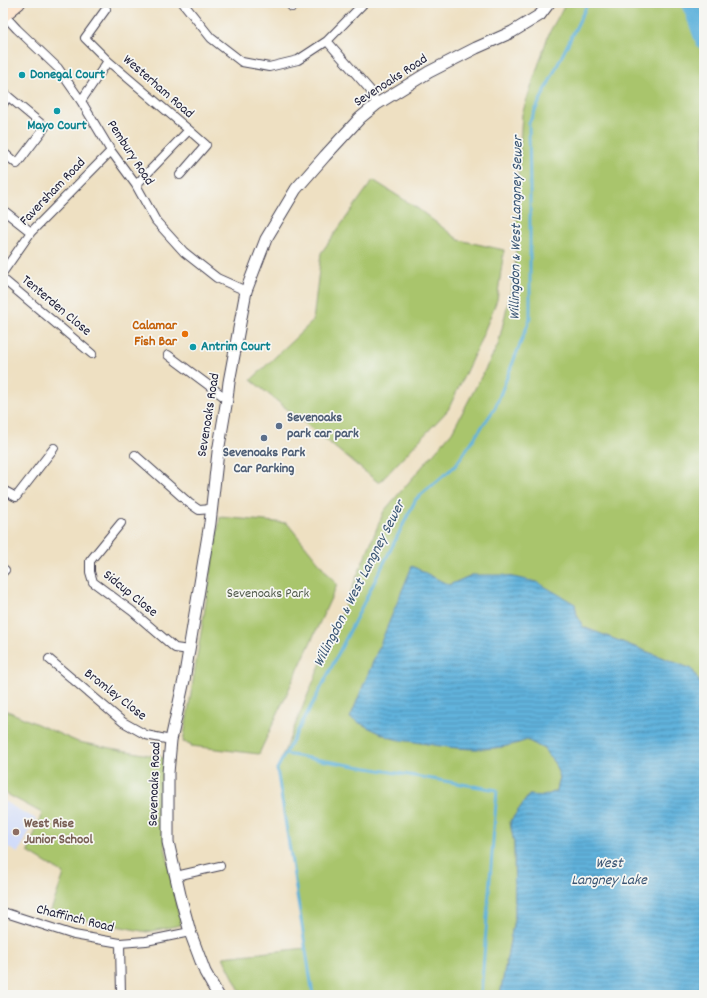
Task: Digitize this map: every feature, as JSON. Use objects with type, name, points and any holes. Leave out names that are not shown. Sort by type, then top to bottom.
[{"type":"main road","points":[[4,15],[19,3]]},
{"type":"street","points":[[183,3],[211,38],[242,62],[269,67],[298,60],[327,41],[364,3]]},
{"type":"street","name":"Sevenoaks Road","points":[[218,995],[205,972],[190,932],[168,842],[168,772],[171,740],[189,650],[212,509],[228,382],[246,291],[266,240],[296,190],[360,118],[377,104],[429,72],[512,32],[540,15],[549,3]]},
{"type":"street","name":"Westerham Road","points":[[106,9],[85,38],[108,61],[189,130],[136,185]]},
{"type":"street","name":"Pembury Road","points":[[4,15],[58,68],[81,100],[111,150],[136,185],[156,220],[184,252],[217,278],[246,291]]},
{"type":"street","points":[[327,41],[370,90],[377,104]]},
{"type":"street","name":"Westerham Road","points":[[81,100],[108,61]]},
{"type":"street","points":[[3,104],[6,94],[45,127],[17,164],[3,152]]},
{"type":"street","points":[[180,175],[206,146],[189,130]]},
{"type":"street","name":"Faversham Road","points":[[3,272],[31,232],[111,150]]},
{"type":"street","points":[[3,210],[31,232]]},
{"type":"street","name":"Tenterden Close","points":[[3,279],[92,354]]},
{"type":"street","points":[[168,355],[227,399]]},
{"type":"street","points":[[3,490],[16,497],[54,448]]},
{"type":"street","points":[[135,455],[189,503],[199,510],[212,509]]},
{"type":"street","name":"Sidcup Close","points":[[121,523],[90,561],[90,572],[93,582],[132,611],[175,648],[189,650]]},
{"type":"street","name":"Bromley Close","points":[[49,659],[123,722],[146,735],[171,740]]},
{"type":"street","points":[[176,876],[220,866]]},
{"type":"street","name":"Chaffinch Road","points":[[4,916],[74,935],[120,943],[146,941],[190,932]]},
{"type":"street","points":[[120,943],[120,995]]},
{"type":"shaded area","name":"West Rise Junior School","points":[[3,801],[36,819],[18,853],[3,845]]},
{"type":"green space","points":[[566,3],[690,3],[704,41],[704,690],[692,669],[583,627],[577,615],[575,604],[472,575],[449,585],[393,738],[444,746],[477,749],[494,748],[527,740],[544,749],[555,764],[560,777],[557,791],[544,796],[529,795],[510,822],[514,843],[515,914],[500,995],[242,995],[223,957],[306,948],[277,769],[384,511],[452,432],[498,345],[515,273],[518,176],[522,114],[549,33]]},
{"type":"green space","points":[[690,3],[704,3],[704,41]]},
{"type":"green space","points":[[373,180],[417,208],[459,240],[504,250],[497,300],[479,344],[448,410],[379,483],[251,380],[313,321],[321,253]]},
{"type":"green space","name":"Sevenoaks Park","points":[[220,517],[287,523],[337,585],[259,754],[191,746],[191,744],[183,742]]},
{"type":"green space","points":[[3,709],[78,742],[165,758],[165,846],[181,925],[147,932],[50,913],[64,874],[28,852],[42,813],[3,792]]},
{"type":"water","name":"West Langney Lake","points":[[412,566],[449,585],[472,575],[503,575],[537,582],[575,604],[577,615],[583,627],[692,669],[704,690],[704,995],[500,995],[515,914],[514,843],[510,822],[529,795],[544,796],[557,791],[560,777],[555,764],[544,749],[527,740],[487,749],[449,747],[391,738],[350,718]]},
{"type":"waterway","name":"Willingdon & West Langney Sewer","points":[[313,995],[277,769],[322,686],[416,499],[455,466],[495,408],[530,319],[529,123],[588,3]]},
{"type":"waterway","points":[[690,3],[704,41]]},
{"type":"waterway","points":[[285,754],[497,790],[481,995]]},
{"type":"place","name":"Donegal Court","points":[[22,75]]},
{"type":"place","name":"Mayo Court","points":[[57,111]]},
{"type":"place","name":"Calamar Fish Bar","points":[[185,334]]},
{"type":"place","name":"Antrim Court","points":[[193,347]]},
{"type":"place","name":"Sevenoaks park car park","points":[[279,426]]},
{"type":"place","name":"Sevenoaks Park Car Parking","points":[[264,438]]},
{"type":"place","name":"West Rise Junior School","points":[[16,832]]}]
